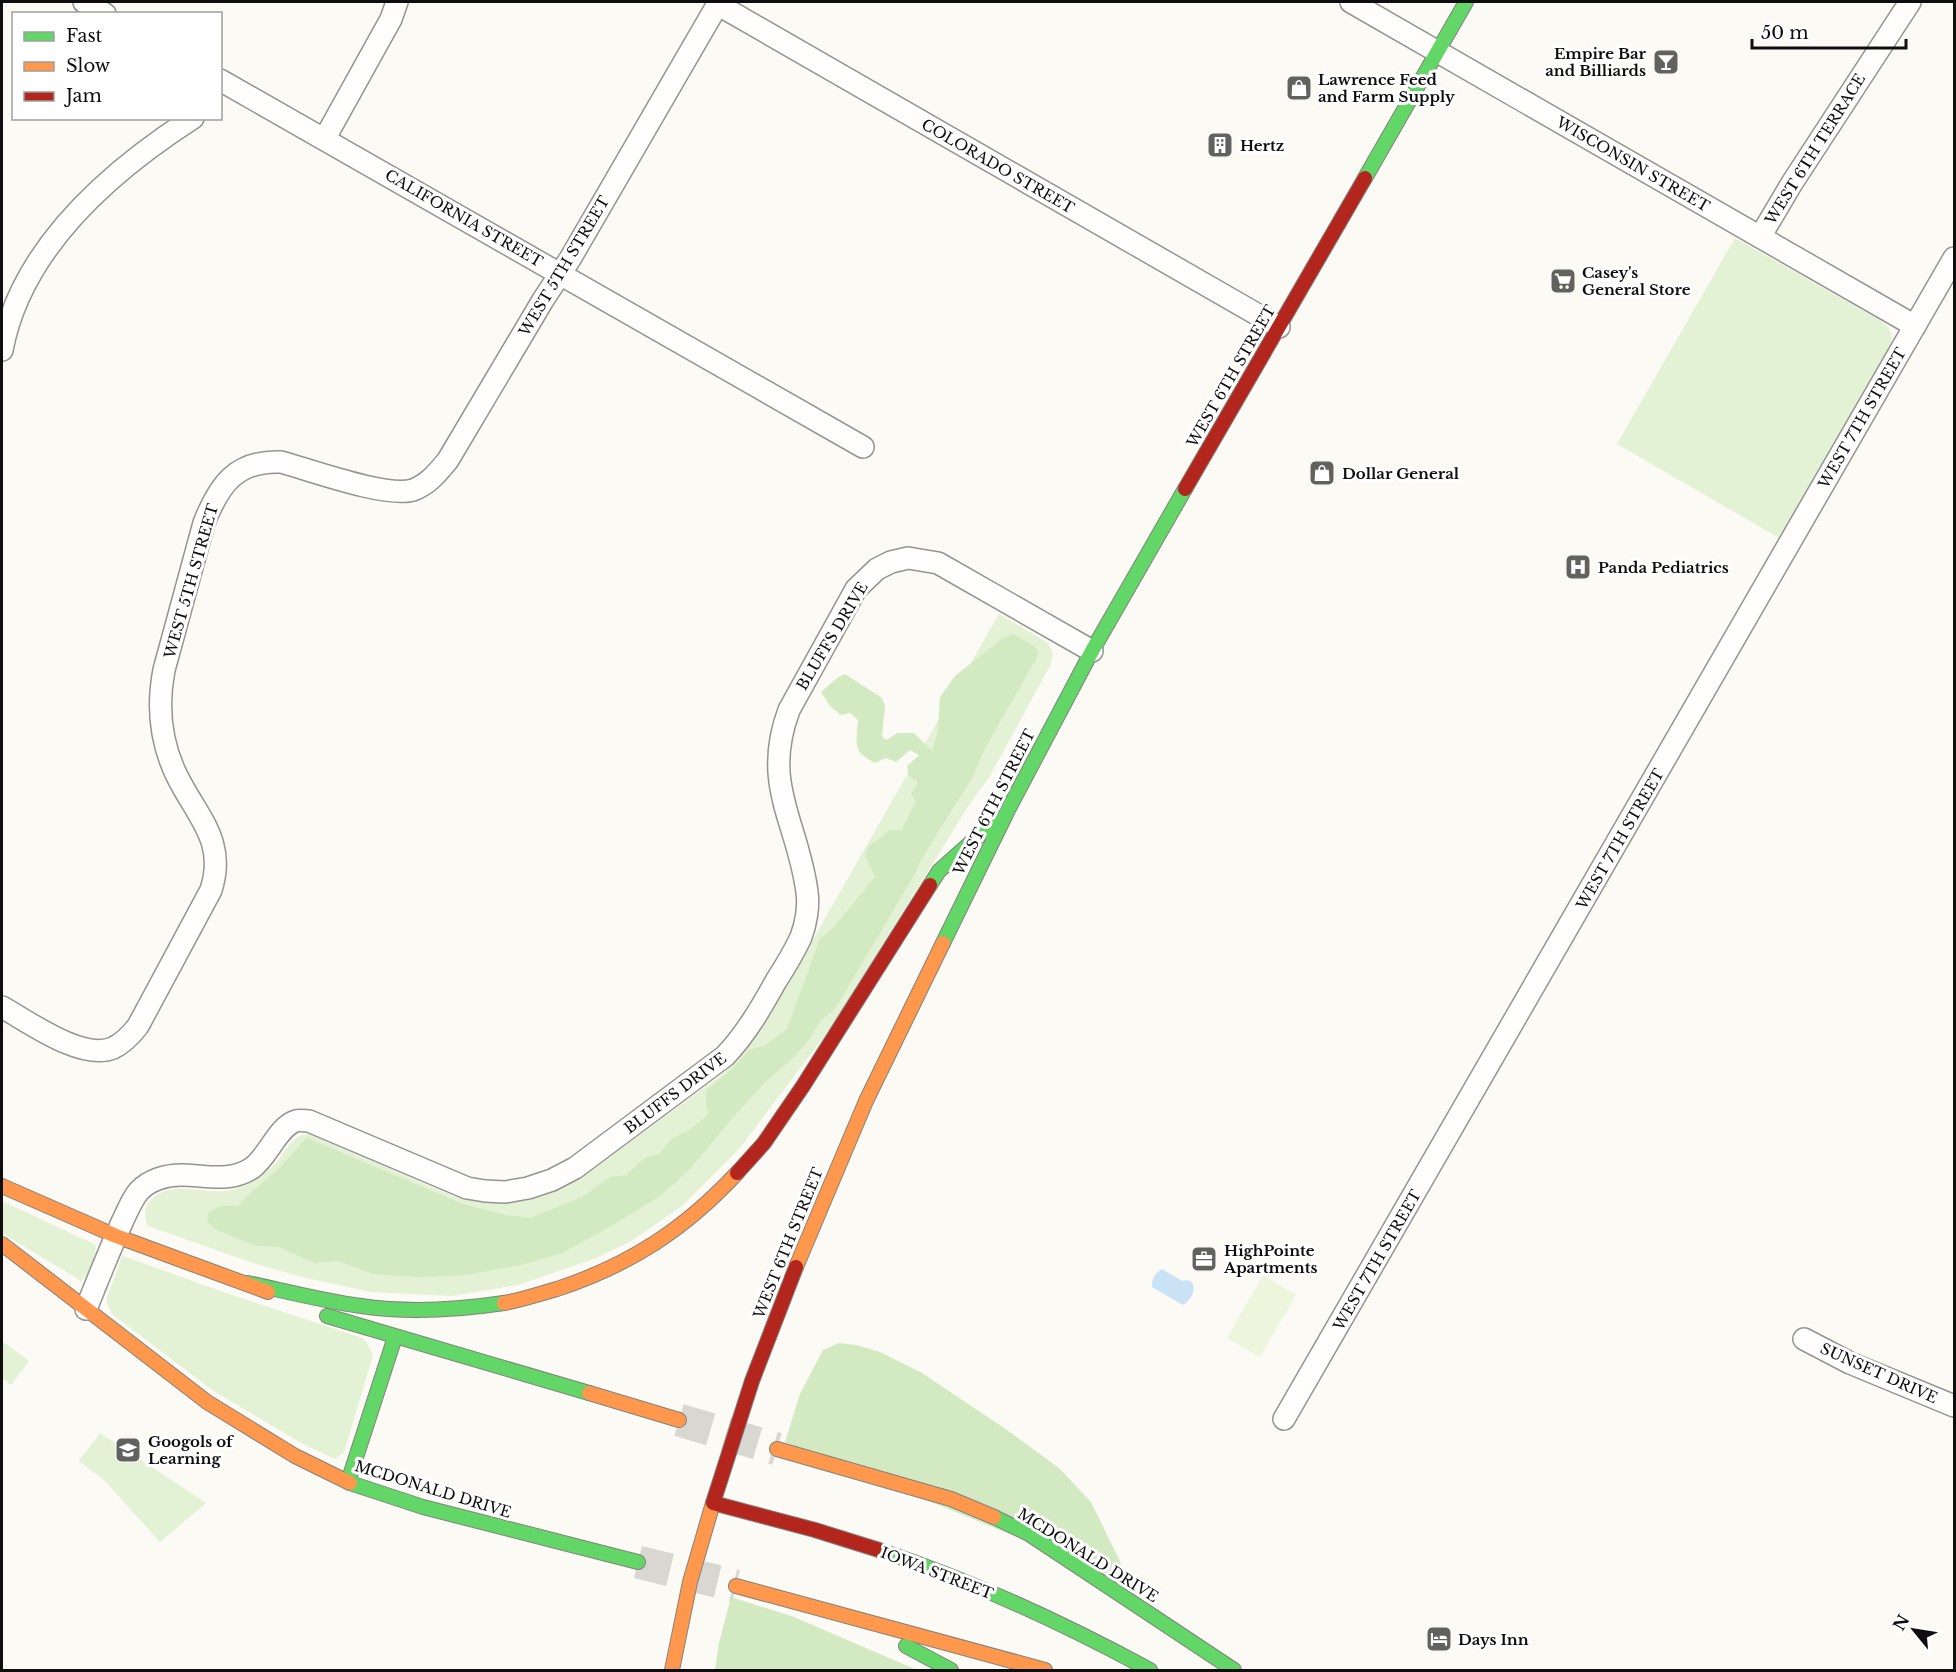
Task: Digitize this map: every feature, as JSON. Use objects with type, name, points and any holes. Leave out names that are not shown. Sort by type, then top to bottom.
[{"type":"main road","name":"WEST 6TH STREET","points":[[672,1671],[690,1582],[752,1381],[812,1226],[866,1101],[1009,808],[1092,651],[1466,2]]},
{"type":"main road","points":[[248,1283],[361,1306],[411,1310],[470,1308],[532,1296],[583,1280],[634,1257],[682,1225],[720,1192],[764,1143],[803,1086],[939,871],[1009,808]]},
{"type":"main road","points":[[2,1186],[116,1236],[248,1283],[317,1313],[679,1420]]},
{"type":"main road","name":"MCDONALD DRIVE","points":[[2,1244],[225,1414],[287,1451],[348,1482],[423,1507],[638,1562]]},
{"type":"main road","points":[[348,1482],[394,1337]]},
{"type":"main road","name":"MCDONALD DRIVE","points":[[777,1449],[951,1498],[990,1515],[1029,1534],[1065,1557],[1234,1671]]},
{"type":"main road","name":"IOWA STREET","points":[[713,1503],[849,1540],[923,1566],[1016,1603],[1093,1640],[1150,1671]]},
{"type":"main road","points":[[736,1586],[1045,1671]]},
{"type":"main road","points":[[845,1616],[942,1664],[951,1671]]},
{"type":"street","points":[[84,2],[102,12]]},
{"type":"street","points":[[325,138],[391,20],[397,2]]},
{"type":"street","name":"WISCONSIN STREET","points":[[1351,2],[1915,326]]},
{"type":"street","name":"WEST 6TH TERRACE","points":[[1760,237],[1792,183],[1910,2]]},
{"type":"street","name":"WEST 5TH STREET","points":[[2,1007],[76,1047],[87,1050],[113,1048],[127,1039],[138,1026],[211,890],[215,876],[215,853],[210,836],[176,775],[168,754],[160,715],[160,691],[204,523],[222,486],[238,471],[259,463],[270,462],[281,462],[383,491],[411,490],[434,477],[448,460],[561,273],[718,3]]},
{"type":"street","name":"COLORADO STREET","points":[[718,3],[1279,327]]},
{"type":"street","name":"CALIFORNIA STREET","points":[[226,90],[325,138],[863,447]]},
{"type":"street","points":[[2,350],[14,304],[40,256],[83,207],[122,170],[190,120]]},
{"type":"street","name":"WEST 7TH STREET","points":[[1284,1419],[1954,258]]},
{"type":"street","name":"BLUFFS DRIVE","points":[[86,1309],[116,1236],[139,1191],[165,1176],[223,1178],[238,1174],[252,1167],[267,1154],[283,1130],[295,1121],[309,1121],[467,1188],[505,1192],[528,1188],[552,1180],[575,1168],[725,1056],[738,1042],[759,1011],[801,936],[806,916],[807,895],[803,872],[782,800],[778,777],[778,751],[782,727],[789,710],[856,589],[877,569],[891,562],[909,558],[938,563],[1092,651]]},
{"type":"street","name":"SUNSET DRIVE","points":[[1804,1339],[1850,1364],[1954,1406]]},
{"type":"green space","points":[[1735,238],[1881,321],[1888,328],[1892,337],[1892,344],[1781,539],[1617,444]]},
{"type":"green space","points":[[999,614],[1048,643],[1053,654],[1050,666],[990,776],[969,805],[832,1026],[739,1149],[682,1206],[633,1240],[596,1258],[518,1285],[452,1296],[371,1292],[302,1277],[253,1263],[148,1226],[145,1209],[159,1194],[179,1189],[232,1190],[248,1184],[277,1162],[292,1142],[302,1135],[309,1134],[455,1197],[474,1201],[508,1202],[540,1197],[588,1173],[723,1074],[746,1050],[763,1027]]},
{"type":"green space","points":[[1013,634],[1034,646],[1038,652],[1036,659],[985,748],[972,778],[922,858],[835,1009],[820,1021],[808,1041],[793,1058],[765,1082],[689,1170],[660,1196],[562,1253],[520,1265],[466,1275],[419,1277],[373,1274],[338,1261],[314,1263],[279,1247],[256,1246],[217,1230],[207,1222],[208,1214],[218,1207],[238,1206],[307,1138],[463,1204],[506,1215],[530,1218],[582,1197],[610,1177],[626,1175],[645,1158],[659,1154],[672,1138],[687,1132],[709,1114],[706,1103],[707,1090],[733,1068],[749,1050],[764,1046],[787,1029],[820,939],[833,928],[875,877],[865,855],[868,847],[890,830],[901,831],[916,801],[911,794],[918,782],[909,776],[907,766],[919,755],[910,750],[896,762],[886,758],[875,763],[867,758],[857,746],[858,720],[850,713],[841,715],[830,706],[821,692],[845,674],[882,698],[885,705],[882,736],[886,740],[898,733],[914,733],[932,751],[938,730],[940,697],[955,676],[1003,638]]},
{"type":"green space","points":[[2,1201],[96,1245],[92,1265],[85,1278],[81,1281],[2,1233]]},
{"type":"green space","points":[[123,1256],[366,1341],[373,1356],[344,1452],[335,1459],[303,1444],[212,1390],[112,1314],[106,1301]]},
{"type":"green space","points":[[1263,1275],[1296,1295],[1260,1357],[1227,1338]]},
{"type":"green space","points":[[5,1343],[29,1361],[11,1385],[2,1378],[2,1344]]},
{"type":"green space","points":[[839,1343],[880,1352],[922,1373],[1059,1468],[1091,1502],[1131,1584],[785,1442],[800,1394],[823,1350]]},
{"type":"green space","points":[[100,1433],[206,1503],[160,1542],[104,1480],[79,1461]]},
{"type":"green space","points":[[731,1597],[794,1617],[917,1670],[715,1670],[719,1643]]},
{"type":"water","points":[[1162,1269],[1182,1281],[1192,1282],[1194,1289],[1192,1295],[1183,1305],[1152,1287],[1154,1276]]},
{"type":"tunnel","points":[[679,1420],[777,1449]]},
{"type":"tunnel","points":[[638,1562],[736,1586]]},
{"type":"traffic: fast","points":[[1365,178],[1466,2]]},
{"type":"traffic: fast","points":[[943,943],[1009,808],[1092,651],[1185,489]]},
{"type":"traffic: fast","points":[[930,885],[939,871],[996,820]]},
{"type":"traffic: fast","points":[[248,1283],[379,1308],[433,1310],[504,1303]]},
{"type":"traffic: fast","points":[[327,1316],[589,1393]]},
{"type":"traffic: fast","points":[[348,1482],[395,1337]]},
{"type":"traffic: fast","points":[[350,1483],[423,1507],[638,1562]]},
{"type":"traffic: fast","points":[[994,1517],[1029,1534],[1234,1670]]},
{"type":"traffic: fast","points":[[879,1550],[949,1575],[1017,1604],[1150,1670]]},
{"type":"traffic: fast","points":[[906,1646],[951,1670]]},
{"type":"traffic: slow","points":[[796,1267],[866,1101],[943,943]]},
{"type":"traffic: slow","points":[[504,1303],[557,1289],[609,1269],[632,1257],[676,1228],[737,1173]]},
{"type":"traffic: slow","points":[[2,1186],[116,1236],[268,1292]]},
{"type":"traffic: slow","points":[[2,1244],[207,1402],[295,1456],[350,1483]]},
{"type":"traffic: slow","points":[[589,1393],[679,1420]]},
{"type":"traffic: slow","points":[[777,1449],[951,1499],[994,1517]]},
{"type":"traffic: slow","points":[[672,1670],[690,1582],[713,1503]]},
{"type":"traffic: slow","points":[[736,1586],[1045,1670]]},
{"type":"traffic: jam","points":[[1185,489],[1365,178]]},
{"type":"traffic: jam","points":[[737,1173],[764,1143],[803,1086],[930,885]]},
{"type":"traffic: jam","points":[[796,1267],[752,1381],[713,1503],[815,1530],[879,1550]]},
{"type":"place","name":"Empire Bar and Billiards","points":[[1666,62]]},
{"type":"place","name":"Lawrence Feed and Farm Supply","points":[[1299,88]]},
{"type":"place","name":"Hertz","points":[[1220,145]]},
{"type":"place","name":"Casey's General Store","points":[[1563,281]]},
{"type":"place","name":"Dollar General","points":[[1322,473]]},
{"type":"place","name":"Panda Pediatrics","points":[[1578,567]]},
{"type":"place","name":"HighPointe Apartments","points":[[1204,1259]]},
{"type":"place","name":"Googols of Learning","points":[[128,1450]]},
{"type":"place","name":"Days Inn","points":[[1439,1639]]}]
